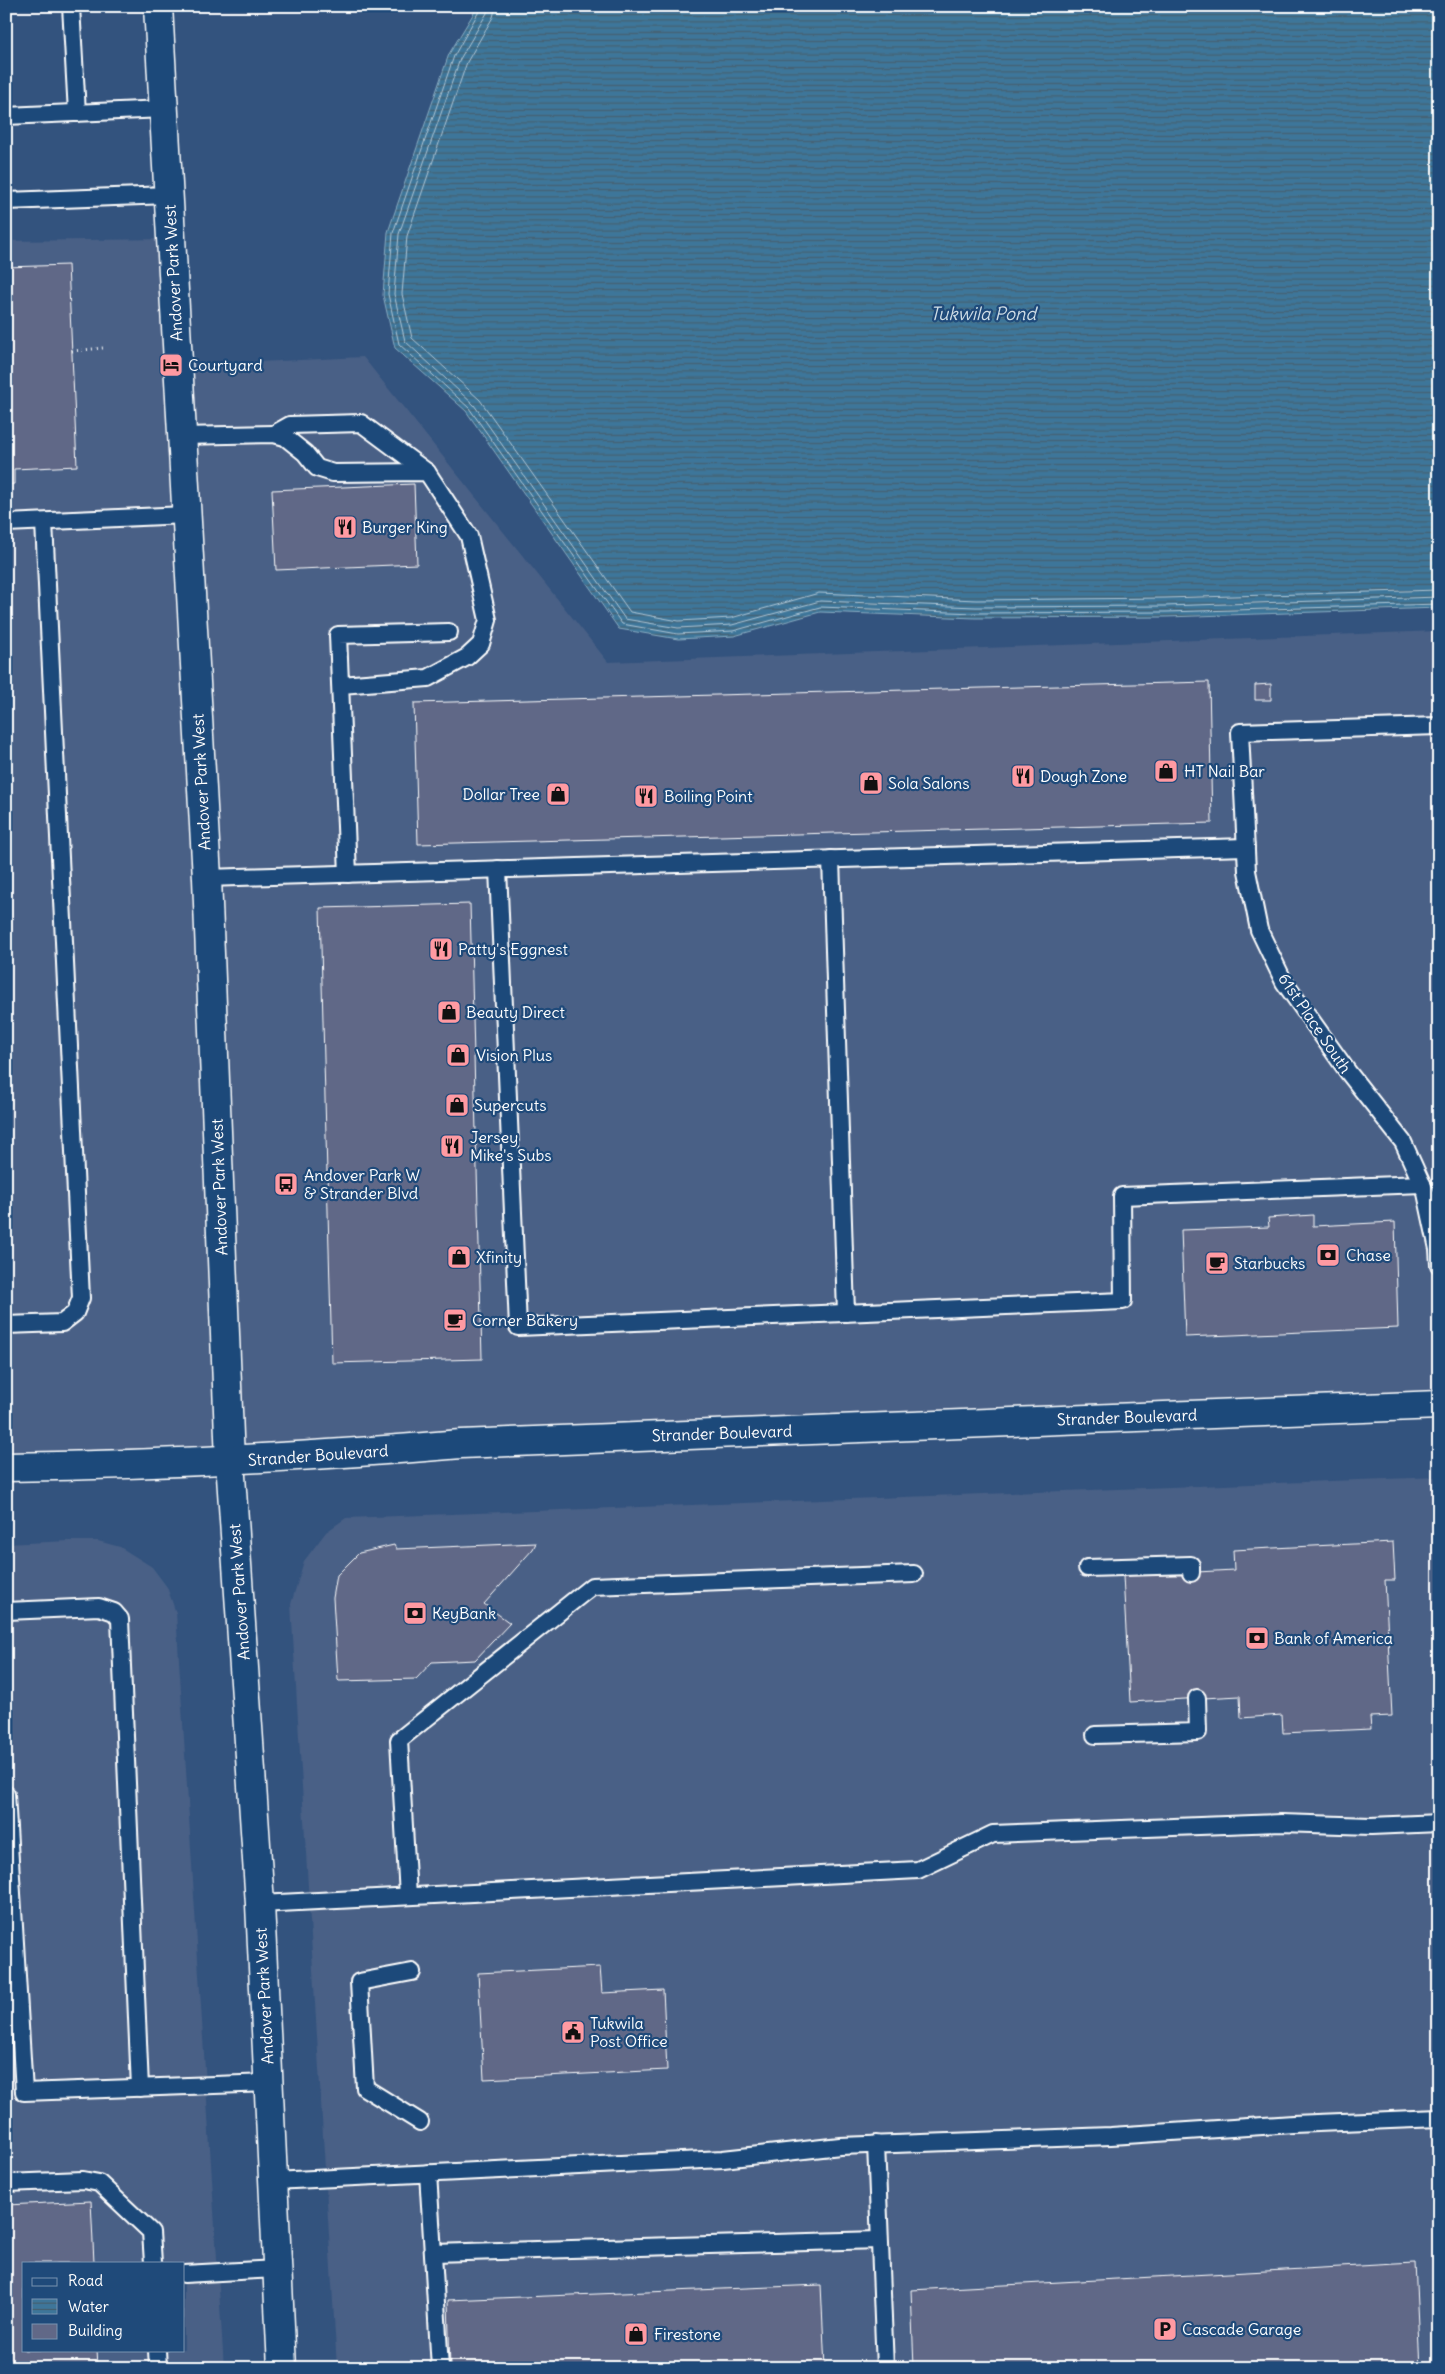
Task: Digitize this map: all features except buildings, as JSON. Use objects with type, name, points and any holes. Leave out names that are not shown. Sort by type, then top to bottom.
[{"type":"street","name":"Andover Park West","points":[[158,6],[207,878],[230,1461],[260,1904],[282,2368]]},
{"type":"street","name":"Strander Boulevard","points":[[6,1467],[230,1461],[470,1444],[1439,1405]]},
{"type":"lane","points":[[71,6],[77,113]]},
{"type":"lane","points":[[6,116],[164,109]]},
{"type":"lane","points":[[6,201],[168,195]]},
{"type":"lane","points":[[274,434],[290,425],[362,423],[427,472],[469,536],[488,620],[481,644],[467,657],[428,678],[341,685]]},
{"type":"lane","points":[[182,436],[274,434],[286,438],[305,453],[317,468],[333,473],[427,472]]},
{"type":"lane","points":[[6,523],[186,516]]},
{"type":"lane","points":[[6,1325],[62,1322],[75,1313],[81,1298],[44,522]]},
{"type":"lane","points":[[348,874],[338,635],[449,632]]},
{"type":"lane","name":"61st Place South","points":[[1439,726],[1240,732],[1247,871],[1259,930],[1284,982],[1348,1072],[1403,1142],[1426,1193],[1438,1249],[1439,1265]]},
{"type":"lane","points":[[207,878],[1246,847]]},
{"type":"lane","points":[[831,859],[846,1313]]},
{"type":"lane","points":[[498,869],[518,1327],[1123,1301],[1122,1196],[1422,1184]]},
{"type":"lane","points":[[1087,1568],[1191,1565],[1192,1572]]},
{"type":"lane","points":[[408,1896],[399,1740],[592,1586],[914,1574]]},
{"type":"lane","points":[[6,1611],[99,1607],[114,1612],[120,1619],[140,2088]]},
{"type":"lane","points":[[1095,1735],[1198,1732],[1197,1698]]},
{"type":"lane","points":[[6,1794],[24,2092],[268,2083]]},
{"type":"lane","points":[[260,1904],[918,1870],[993,1834],[1281,1823],[1371,1826],[1439,1823]]},
{"type":"lane","points":[[412,1972],[359,1982],[365,2088],[420,2122]]},
{"type":"lane","points":[[273,2181],[723,2159],[840,2146],[876,2144],[1111,2136],[1293,2124],[1439,2118]]},
{"type":"lane","points":[[876,2144],[885,2368]]},
{"type":"lane","points":[[428,2173],[440,2368]]},
{"type":"lane","points":[[6,2183],[83,2180],[99,2183],[140,2219],[151,2232],[152,2262]]},
{"type":"lane","points":[[434,2253],[879,2240]]},
{"type":"lane","points":[[185,2274],[277,2269]]},
{"type":"lane","points":[[157,2352],[158,2368]]},
{"type":"path","points":[[72,351],[103,348]]},
{"type":"shaded area","points":[[171,239],[178,366],[363,357],[608,662],[1439,631],[1439,1417],[6,1467],[6,241]]},
{"type":"shaded area","points":[[1439,1477],[1439,2368],[337,2368],[291,1604],[304,1561],[326,1532],[346,1518]]},
{"type":"shaded area","points":[[98,1541],[120,1547],[152,1567],[167,1587],[176,1613],[224,2368],[6,2368],[6,1544]]},
{"type":"water","name":"Tukwila Pond","points":[[478,6],[1439,6],[1439,608],[1166,617],[975,618],[820,612],[734,636],[678,639],[619,629],[466,411],[395,348],[383,295],[388,232],[449,54]]},
{"type":"place","name":"Courtyard","points":[[171,365]]},
{"type":"place","name":"Burger King","points":[[345,527]]},
{"type":"place","name":"HT Nail Bar","points":[[1166,771]]},
{"type":"place","name":"Dough Zone","points":[[1023,776]]},
{"type":"place","name":"Sola Salons","points":[[871,783]]},
{"type":"place","name":"Dollar Tree","points":[[558,794]]},
{"type":"place","name":"Boiling Point","points":[[646,796]]},
{"type":"place","name":"Patty's Eggnest","points":[[441,949]]},
{"type":"place","name":"Beauty Direct","points":[[449,1012]]},
{"type":"place","name":"Vision Plus","points":[[458,1055]]},
{"type":"place","name":"Supercuts","points":[[457,1105]]},
{"type":"place","name":"Jersey Mike's Subs","points":[[452,1146]]},
{"type":"place","name":"Andover Park W & Strander Blvd","points":[[286,1184]]},
{"type":"place","name":"Chase","points":[[1328,1255]]},
{"type":"place","name":"Xfinity","points":[[459,1257]]},
{"type":"place","name":"Starbucks","points":[[1217,1263]]},
{"type":"place","name":"Corner Bakery","points":[[455,1320]]},
{"type":"place","name":"KeyBank","points":[[415,1613]]},
{"type":"place","name":"Bank of America","points":[[1257,1638]]},
{"type":"place","name":"Tukwila Post Office","points":[[573,2032]]},
{"type":"place","name":"Cascade Garage","points":[[1165,2329]]},
{"type":"place","name":"Firestone","points":[[636,2334]]}]
